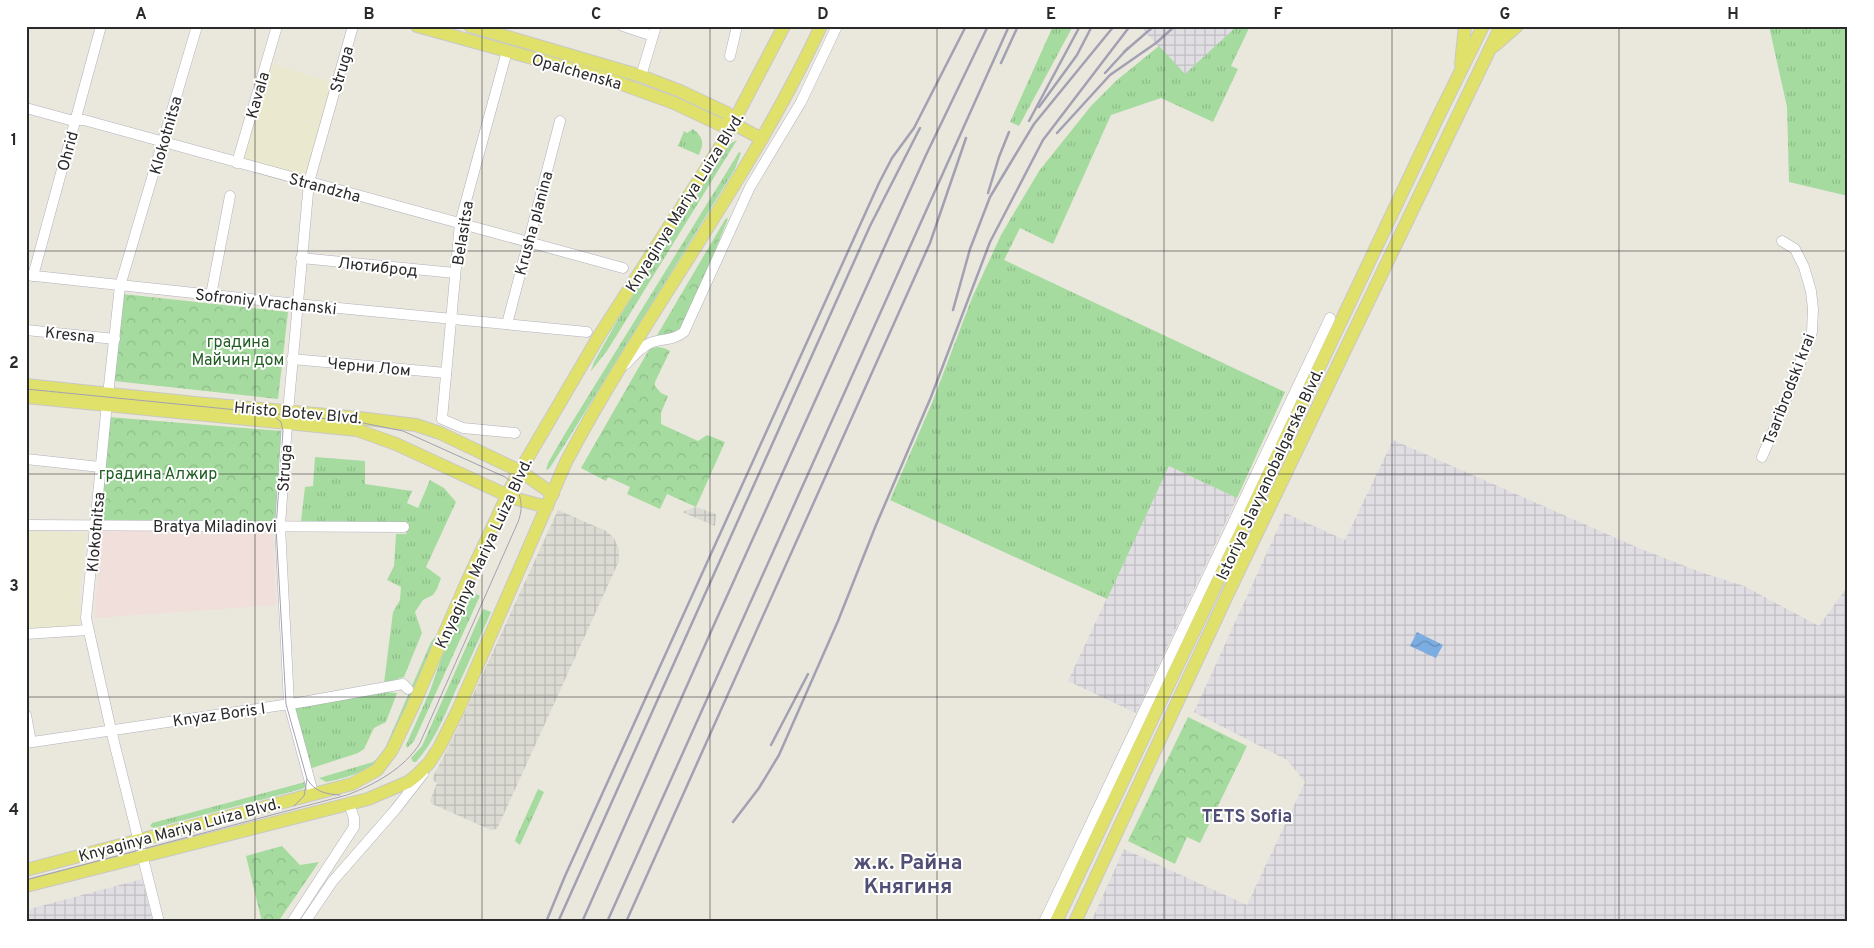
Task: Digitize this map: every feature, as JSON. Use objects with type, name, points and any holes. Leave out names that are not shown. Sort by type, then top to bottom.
[{"type":"main road","name":"Opalchenska","points":[[417,26],[608,79],[674,103],[720,125],[734,124]]},
{"type":"main road","name":"Opalchenska","points":[[470,26],[641,76],[680,91],[727,113],[734,124],[762,139]]},
{"type":"main road","name":"Knyaginya Mariya Luiza Blvd.","points":[[26,870],[352,784],[377,770],[390,755],[466,584],[520,471],[599,336],[699,182],[734,124],[784,26]]},
{"type":"main road","name":"Knyaginya Mariya Luiza Blvd.","points":[[26,886],[382,794],[408,782],[429,763],[458,710],[570,455],[615,376],[762,139],[797,77],[821,26]]},
{"type":"main road","points":[[1460,74],[1465,26]]},
{"type":"main road","name":"Istoriya Slavyanobalgarska Blvd.","points":[[1056,922],[1483,26]]},
{"type":"main road","name":"Istoriya Slavyanobalgarska Blvd.","points":[[1075,922],[1233,583],[1501,26]]},
{"type":"main road","points":[[1490,49],[1517,26]]},
{"type":"main road","name":"Hristo Botev Blvd.","points":[[26,385],[107,399],[287,417],[359,418],[416,425],[440,433],[520,471],[553,494]]},
{"type":"main road","name":"Hristo Botev Blvd.","points":[[26,397],[107,399]]},
{"type":"main road","name":"Hristo Botev Blvd.","points":[[287,417],[377,436],[507,496],[547,507]]},
{"type":"street","name":"Ohrid","points":[[30,275],[101,26]]},
{"type":"street","name":"Klokotnitsa","points":[[159,922],[111,730],[86,618],[120,286],[197,26]]},
{"type":"street","name":"Kavala","points":[[238,163],[277,26]]},
{"type":"street","name":"Struga","points":[[313,794],[289,704],[278,526],[309,182],[353,26]]},
{"type":"street","points":[[623,26],[655,31],[641,76]]},
{"type":"street","points":[[730,56],[737,26]]},
{"type":"street","name":"Knyaginya Mariya Luiza Blvd.","points":[[615,376],[648,344],[670,340],[684,332],[750,187],[802,102],[836,26]]},
{"type":"street","name":"Belasitsa","points":[[507,51],[460,223],[442,419],[463,428],[515,433]]},
{"type":"street","name":"Strandzha","points":[[26,108],[75,120],[84,120],[623,268]]},
{"type":"street","name":"Krusha planina","points":[[507,324],[560,121]]},
{"type":"street","points":[[211,295],[230,196]]},
{"type":"street","name":"Tsaribrodski krai","points":[[1762,457],[1812,332],[1813,310],[1811,292],[1804,267],[1795,249],[1782,241]]},
{"type":"street","name":"Лютиброд","points":[[301,258],[455,273]]},
{"type":"street","name":"Sofroniy Vrachanski","points":[[30,275],[120,286],[587,332]]},
{"type":"street","name":"Istoriya Slavyanobalgarska Blvd.","points":[[1044,922],[1330,318]]},
{"type":"street","name":"Kresna","points":[[26,330],[114,339]]},
{"type":"street","name":"Черни Лом","points":[[292,359],[446,374]]},
{"type":"street","points":[[26,459],[100,467]]},
{"type":"street","name":"Bratya Miladinovi","points":[[26,525],[404,527]]},
{"type":"street","points":[[26,634],[88,630]]},
{"type":"street","name":"Knyaz Boris I","points":[[29,743],[289,704],[403,684],[408,689]]},
{"type":"street","points":[[26,714],[29,743]]},
{"type":"street","points":[[305,922],[332,882],[395,810],[429,763]]},
{"type":"street","points":[[292,922],[354,827],[354,818],[349,804]]},
{"type":"shaded area","points":[[1146,26],[1237,26],[1184,75],[1146,33],[1144,30]]},
{"type":"shaded area","points":[[271,64],[334,83],[306,180],[243,162]]},
{"type":"shaded area","points":[[1393,440],[1641,549],[1703,573],[1744,586],[1819,626],[1845,590],[1848,590],[1848,922],[1091,922],[1124,849],[1247,905],[1305,782],[1287,760],[1194,712],[1285,513],[1345,540]]},
{"type":"shaded area","points":[[1169,466],[1237,498],[1136,713],[1068,681]]},
{"type":"shaded area","points":[[696,507],[716,514],[715,526],[682,512]]},
{"type":"shaded area","points":[[558,510],[606,531],[614,538],[619,550],[619,561],[497,829],[491,830],[432,804],[430,801],[437,783],[433,780],[433,777],[455,734]]},
{"type":"shaded area","points":[[102,530],[273,533],[276,605],[94,618]]},
{"type":"shaded area","points":[[26,531],[86,533],[78,605],[82,606],[79,627],[26,629]]},
{"type":"shaded area","points":[[142,879],[153,922],[26,922],[26,910]]},
{"type":"green space","points":[[1053,26],[1073,26],[1019,126],[1010,122]]},
{"type":"green space","points":[[1237,26],[1250,26],[1231,66],[1238,69],[1213,122],[1161,98],[1111,115],[1053,244],[1020,228],[1004,260],[1285,392],[1237,498],[1169,466],[1107,599],[890,500],[932,403],[972,298],[1001,235],[1039,171],[1091,106],[1117,80],[1159,46],[1185,74]]},
{"type":"green space","points":[[1769,26],[1848,26],[1848,196],[1789,182],[1787,107]]},
{"type":"green space","points":[[693,129],[702,141],[699,155],[678,146],[684,131],[687,133]]},
{"type":"green space","points":[[737,140],[607,351],[591,371],[594,362],[620,316],[728,145]]},
{"type":"green space","points":[[739,152],[741,153],[735,169],[567,441],[549,469],[546,470],[566,432]]},
{"type":"green space","points":[[726,218],[728,219],[683,328],[678,333],[656,337]]},
{"type":"green space","name":"градина Майчин дом","points":[[123,294],[288,312],[278,399],[114,381]]},
{"type":"green space","points":[[657,347],[670,351],[655,382],[655,386],[661,393],[668,396],[661,413],[661,424],[698,441],[707,435],[725,442],[696,507],[667,494],[660,509],[627,494],[630,487],[608,477],[606,481],[581,468],[647,353],[650,349]]},
{"type":"green space","name":"градина Алжир","points":[[109,417],[282,431],[275,525],[99,524]]},
{"type":"green space","points":[[315,457],[365,461],[365,484],[412,491],[407,503],[418,508],[430,480],[444,488],[456,502],[426,567],[441,578],[433,595],[423,600],[415,612],[422,633],[404,677],[384,683],[393,612],[400,600],[401,587],[387,580],[394,566],[396,534],[406,534],[409,523],[301,521],[305,487],[313,486]]},
{"type":"green space","points":[[471,591],[480,596],[414,741],[407,748],[406,745],[430,691],[442,656]]},
{"type":"green space","points":[[483,609],[491,612],[438,730],[428,747],[416,762],[413,762],[411,758],[422,746]]},
{"type":"green space","points":[[438,633],[419,685],[382,757],[370,767],[349,776],[326,782],[319,778],[373,762],[383,753],[431,642]]},
{"type":"green space","points":[[385,692],[397,693],[386,722],[374,728],[364,749],[358,753],[309,769],[293,707]]},
{"type":"green space","points":[[1188,717],[1247,746],[1200,843],[1187,837],[1175,864],[1128,841]]},
{"type":"green space","points":[[305,782],[305,787],[302,789],[154,828],[150,826],[152,823]]},
{"type":"green space","points":[[538,789],[544,792],[520,845],[515,841]]},
{"type":"green space","points":[[282,846],[300,865],[319,862],[278,922],[262,922],[246,856]]},
{"type":"water","points":[[1417,632],[1443,645],[1436,658],[1410,646]]},
{"type":"tram line","points":[[26,389],[358,422],[403,431],[505,477],[518,491],[521,502],[518,522],[420,743],[414,752],[388,775],[347,795],[26,880]]},
{"type":"tram line","points":[[275,417],[281,422],[283,431],[276,527],[286,704],[307,779],[304,796],[294,806]]},
{"type":"tram line","points":[[307,779],[313,787],[321,792],[340,795]]},
{"type":"railway","points":[[546,922],[565,876],[879,183],[892,158],[914,128],[966,26]]},
{"type":"railway","points":[[582,922],[926,155],[988,26]]},
{"type":"railway","points":[[607,922],[1009,26]]},
{"type":"railway","points":[[1001,63],[1018,26]]},
{"type":"railway","points":[[1029,121],[1080,26]]},
{"type":"railway","points":[[1039,107],[1077,55],[1092,26]]},
{"type":"railway","points":[[953,310],[970,249],[990,197],[1034,124],[1114,26]]},
{"type":"railway","points":[[733,822],[759,788],[779,755],[838,621],[876,525],[931,397],[990,242],[1043,140],[1130,26]]},
{"type":"railway","points":[[1124,52],[1154,26]]},
{"type":"railway","points":[[1057,133],[1110,75],[1156,43],[1175,26]]},
{"type":"railway","points":[[1105,73],[1128,48]]},
{"type":"railway","points":[[558,922],[870,226],[920,128]]},
{"type":"railway","points":[[988,193],[1009,132]]},
{"type":"railway","points":[[626,922],[930,243],[966,138]]},
{"type":"railway","points":[[771,745],[808,674]]},
{"type":"district","name":"TETS Sofia","points":[[1247,816]]},
{"type":"district","name":"ж.к. Райна Княгиня","points":[[908,874]]}]
